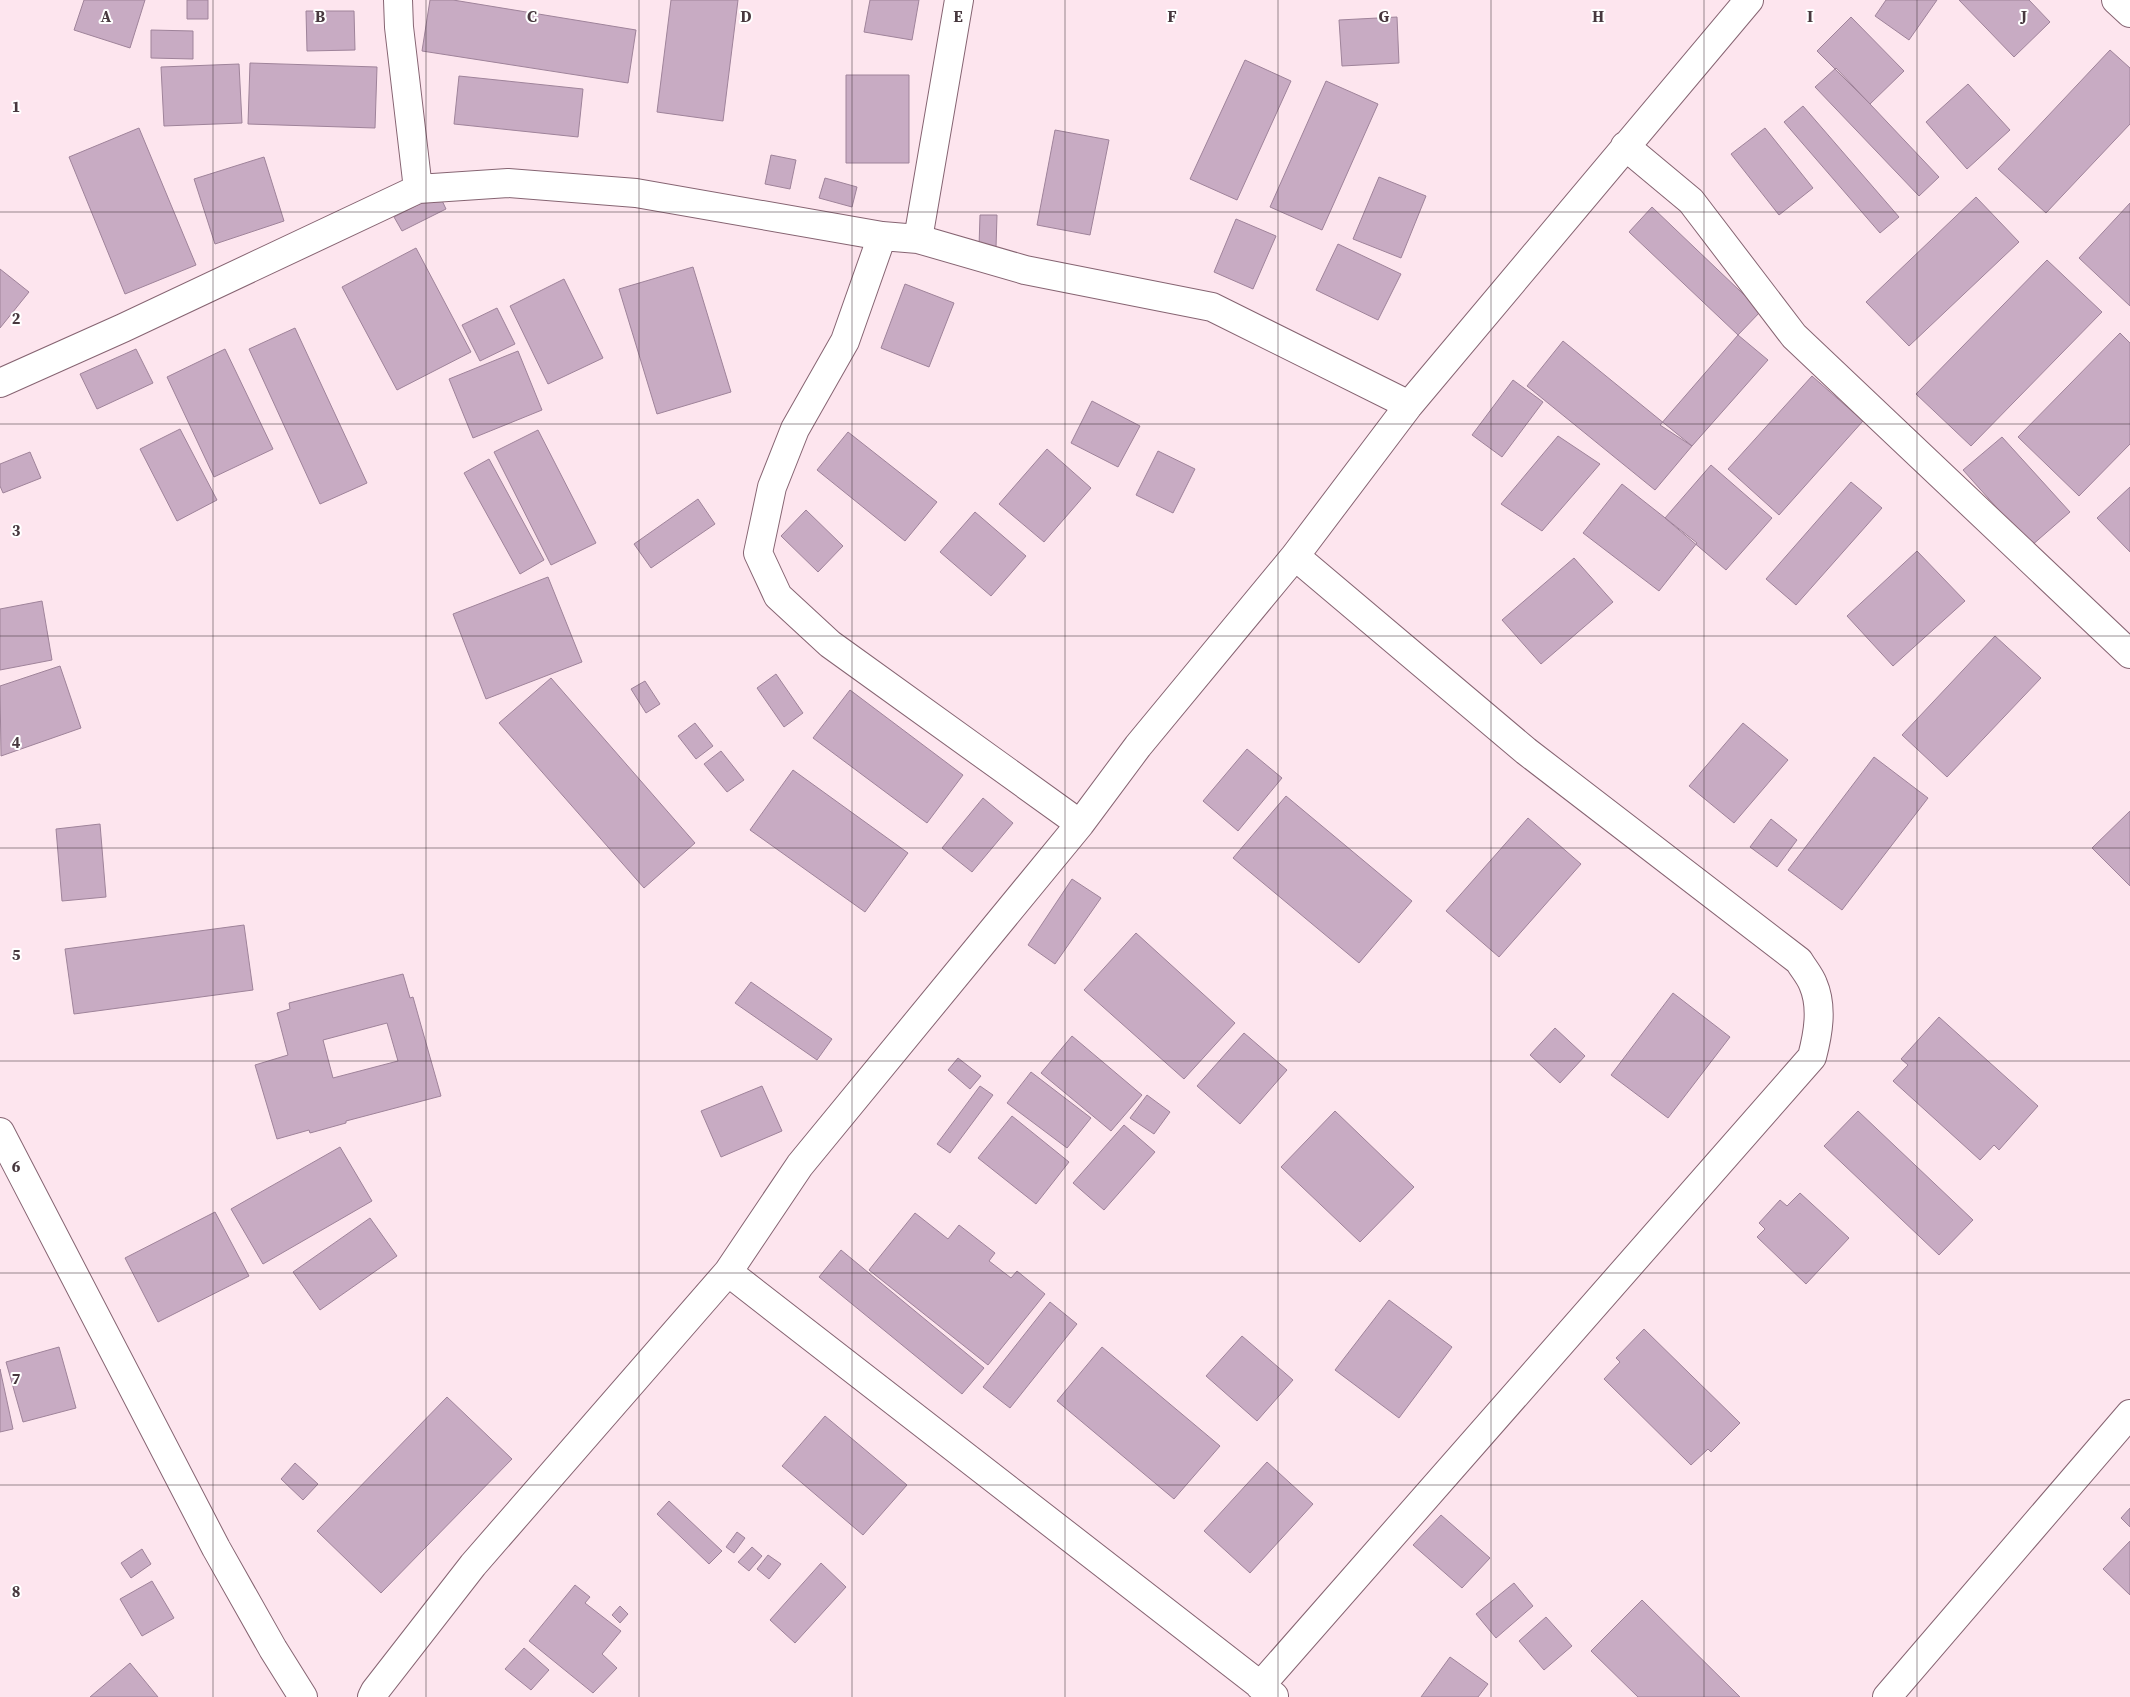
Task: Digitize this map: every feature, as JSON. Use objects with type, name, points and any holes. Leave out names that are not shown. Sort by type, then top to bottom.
[{"type":"street","points":[[398,0],[399,27],[418,189]]},
{"type":"street","points":[[918,239],[959,0]]},
{"type":"street","points":[[372,1697],[374,1691],[473,1565],[728,1272],[800,1165],[1080,824],[1138,746],[1295,556],[1408,405],[1749,0]]},
{"type":"street","points":[[2116,0],[2130,14]]},
{"type":"street","points":[[1625,146],[1690,200],[1794,336],[2130,654]]},
{"type":"street","points":[[0,383],[123,328],[418,189],[508,183],[636,192],[882,236],[918,239],[1025,270],[1212,307],[1408,405]]},
{"type":"street","points":[[882,236],[844,341],[795,429],[772,487],[758,553],[778,596],[830,644],[1080,824]]},
{"type":"street","points":[[728,1272],[1268,1691],[1812,1057],[1818,1032],[1818,1012],[1813,984],[1799,961],[1526,751],[1295,556]]},
{"type":"street","points":[[0,1132],[216,1548],[272,1649],[303,1697]]},
{"type":"street","points":[[1887,1697],[2130,1414]]},
{"type":"building","points":[[84,0],[145,0],[130,48],[74,30]]},
{"type":"building","points":[[187,0],[208,0],[208,19],[187,19]]},
{"type":"building","points":[[430,0],[453,0],[636,30],[628,83],[422,51]]},
{"type":"building","points":[[671,0],[738,0],[723,121],[657,112]]},
{"type":"building","points":[[870,0],[919,0],[912,40],[864,32]]},
{"type":"building","points":[[1886,0],[1937,0],[1909,40],[1875,16]]},
{"type":"building","points":[[1959,0],[2029,0],[2050,22],[2014,57]]},
{"type":"building","points":[[306,11],[354,11],[355,50],[307,51]]},
{"type":"building","points":[[1397,17],[1399,63],[1342,66],[1339,20]]},
{"type":"building","points":[[1851,17],[1904,71],[1870,104],[1817,51]]},
{"type":"building","points":[[151,30],[193,31],[193,59],[151,58]]},
{"type":"building","points":[[2110,50],[2130,68],[2130,124],[2046,213],[1998,169]]},
{"type":"building","points":[[1245,60],[1291,81],[1237,200],[1190,179]]},
{"type":"building","points":[[250,63],[377,67],[375,128],[248,124]]},
{"type":"building","points":[[239,64],[242,123],[164,126],[161,67]]},
{"type":"building","points":[[1836,68],[1939,177],[1919,196],[1815,87]]},
{"type":"building","points":[[846,75],[909,75],[909,163],[846,163]]},
{"type":"building","points":[[459,76],[583,89],[578,137],[454,124]]},
{"type":"building","points":[[1326,81],[1378,104],[1322,230],[1270,207]]},
{"type":"building","points":[[1968,84],[2010,130],[1967,169],[1926,122]]},
{"type":"building","points":[[1803,106],[1899,217],[1880,233],[1784,122]]},
{"type":"building","points":[[139,128],[196,265],[125,294],[69,157]]},
{"type":"building","points":[[1765,128],[1813,188],[1779,215],[1731,154]]},
{"type":"building","points":[[1055,130],[1109,140],[1090,235],[1037,225]]},
{"type":"building","points":[[771,155],[796,160],[790,189],[765,184]]},
{"type":"building","points":[[264,157],[284,221],[215,244],[194,179]]},
{"type":"building","points":[[1379,177],[1426,196],[1401,258],[1353,239]]},
{"type":"building","points":[[825,178],[857,187],[852,207],[819,198]]},
{"type":"building","points":[[439,194],[446,209],[402,231],[394,217]]},
{"type":"building","points":[[1976,197],[2019,242],[1909,346],[1866,302]]},
{"type":"building","points":[[2130,203],[2130,306],[2079,258]]},
{"type":"building","points":[[1652,207],[1761,311],[1738,335],[1629,232]]},
{"type":"building","points":[[980,215],[997,215],[996,248],[979,247]]},
{"type":"building","points":[[1236,219],[1276,236],[1253,289],[1214,272]]},
{"type":"building","points":[[1338,244],[1401,274],[1378,320],[1316,290]]},
{"type":"building","points":[[416,248],[471,352],[397,390],[342,287]]},
{"type":"building","points":[[2047,260],[2102,312],[1971,446],[1916,394]]},
{"type":"building","points":[[693,267],[731,392],[657,414],[619,289]]},
{"type":"building","points":[[0,269],[29,292],[0,328]]},
{"type":"building","points":[[564,279],[603,358],[548,384],[510,306]]},
{"type":"building","points":[[905,284],[954,303],[929,367],[881,348]]},
{"type":"building","points":[[497,308],[515,344],[480,361],[462,325]]},
{"type":"building","points":[[295,328],[367,483],[320,504],[249,349]]},
{"type":"building","points":[[2120,333],[2130,343],[2130,444],[2079,496],[2018,437]]},
{"type":"building","points":[[1738,335],[1768,360],[1692,446],[1660,425]]},
{"type":"building","points":[[1563,341],[1692,446],[1655,490],[1527,386]]},
{"type":"building","points":[[136,349],[153,383],[97,409],[80,374]]},
{"type":"building","points":[[225,349],[273,449],[214,477],[167,377]]},
{"type":"building","points":[[518,351],[542,410],[473,438],[449,379]]},
{"type":"building","points":[[1812,376],[1863,421],[1779,515],[1728,469]]},
{"type":"building","points":[[1513,380],[1543,402],[1502,457],[1472,435]]},
{"type":"building","points":[[1092,401],[1140,426],[1118,467],[1071,443]]},
{"type":"building","points":[[180,429],[217,500],[177,521],[140,449]]},
{"type":"building","points":[[538,430],[596,543],[551,565],[494,452]]},
{"type":"building","points":[[848,432],[937,502],[905,541],[817,470]]},
{"type":"building","points":[[1558,436],[1600,464],[1542,531],[1501,504]]},
{"type":"building","points":[[2002,437],[2070,512],[2031,546],[1963,470]]},
{"type":"building","points":[[1047,449],[1091,488],[1044,542],[999,504]]},
{"type":"building","points":[[1158,451],[1195,469],[1173,513],[1136,495]]},
{"type":"building","points":[[30,452],[41,478],[3,493],[0,486],[0,464]]},
{"type":"building","points":[[489,459],[544,560],[520,574],[464,473]]},
{"type":"building","points":[[1711,465],[1772,518],[1726,570],[1665,518]]},
{"type":"building","points":[[1851,482],[1882,508],[1796,605],[1766,579]]},
{"type":"building","points":[[1622,484],[1697,543],[1659,591],[1583,533]]},
{"type":"building","points":[[2130,487],[2130,552],[2097,518]]},
{"type":"building","points":[[698,499],[715,524],[651,568],[634,544]]},
{"type":"building","points":[[806,510],[843,546],[818,572],[781,536]]},
{"type":"building","points":[[975,512],[1026,556],[991,596],[940,552]]},
{"type":"building","points":[[1917,551],[1965,601],[1893,666],[1847,616]]},
{"type":"building","points":[[1574,558],[1613,602],[1541,664],[1502,620]]},
{"type":"building","points":[[548,577],[582,662],[486,699],[453,614]]},
{"type":"building","points":[[42,601],[52,660],[0,670],[0,609]]},
{"type":"building","points":[[1995,636],[2041,678],[1947,777],[1902,735]]},
{"type":"building","points":[[60,666],[81,728],[1,756],[0,686]]},
{"type":"building","points":[[776,674],[803,713],[784,727],[757,688]]},
{"type":"building","points":[[551,678],[695,843],[644,888],[499,723]]},
{"type":"building","points":[[645,681],[660,704],[646,713],[631,689]]},
{"type":"building","points":[[850,690],[963,775],[927,823],[813,738]]},
{"type":"building","points":[[695,723],[713,746],[696,759],[678,736]]},
{"type":"building","points":[[1743,723],[1788,760],[1734,823],[1689,786]]},
{"type":"building","points":[[1247,749],[1282,778],[1238,831],[1203,801]]},
{"type":"building","points":[[721,751],[744,780],[727,792],[704,764]]},
{"type":"building","points":[[1874,757],[1928,798],[1842,910],[1788,870]]},
{"type":"building","points":[[793,770],[908,853],[865,912],[750,830]]},
{"type":"building","points":[[1286,796],[1412,901],[1359,963],[1233,858]]},
{"type":"building","points":[[983,798],[1013,823],[972,872],[942,848]]},
{"type":"building","points":[[2130,811],[2130,886],[2092,848]]},
{"type":"building","points":[[1528,818],[1581,864],[1499,957],[1446,911]]},
{"type":"building","points":[[1771,819],[1797,840],[1777,867],[1750,847]]},
{"type":"building","points":[[100,824],[106,897],[62,901],[56,829]]},
{"type":"building","points":[[1072,879],[1101,898],[1055,964],[1028,945]]},
{"type":"building","points":[[244,925],[253,990],[74,1014],[65,949]]},
{"type":"building","points":[[1136,933],[1235,1023],[1184,1079],[1084,990]]},
{"type":"building","points":[[403,974],[410,998],[413,997],[441,1096],[346,1121],[346,1123],[310,1133],[309,1130],[277,1139],[255,1065],[288,1055],[277,1013],[290,1009],[289,1003]],"holes":[[[387,1023],[398,1061],[333,1078],[323,1040]]]},
{"type":"building","points":[[751,982],[832,1039],[817,1060],[735,1003]]},
{"type":"building","points":[[1673,993],[1730,1037],[1668,1118],[1611,1075]]},
{"type":"building","points":[[1939,1017],[2038,1106],[1999,1150],[1994,1145],[1980,1160],[1893,1081],[1908,1065],[1901,1059]]},
{"type":"building","points":[[1555,1028],[1585,1056],[1560,1083],[1530,1055]]},
{"type":"building","points":[[1244,1033],[1287,1070],[1240,1124],[1197,1086]]},
{"type":"building","points":[[1072,1036],[1142,1095],[1111,1131],[1041,1073]]},
{"type":"building","points":[[958,1058],[981,1076],[970,1089],[948,1070]]},
{"type":"building","points":[[1031,1072],[1091,1118],[1067,1148],[1007,1103]]},
{"type":"building","points":[[762,1086],[782,1131],[721,1157],[701,1111]]},
{"type":"building","points":[[980,1086],[993,1095],[950,1153],[937,1144]]},
{"type":"building","points":[[1147,1095],[1170,1112],[1154,1134],[1130,1118]]},
{"type":"building","points":[[1335,1111],[1414,1187],[1360,1242],[1281,1167]]},
{"type":"building","points":[[1858,1111],[1973,1220],[1939,1255],[1824,1146]]},
{"type":"building","points":[[1012,1116],[1069,1162],[1036,1204],[978,1158]]},
{"type":"building","points":[[1124,1125],[1155,1152],[1104,1210],[1073,1183]]},
{"type":"building","points":[[340,1147],[372,1201],[263,1264],[231,1209]]},
{"type":"building","points":[[1800,1193],[1849,1238],[1806,1284],[1757,1237],[1765,1229],[1759,1223],[1780,1200],[1787,1206]]},
{"type":"building","points":[[215,1212],[249,1276],[158,1322],[125,1258]]},
{"type":"building","points":[[915,1213],[948,1239],[959,1225],[995,1253],[989,1261],[1011,1278],[1017,1271],[1045,1294],[988,1365],[869,1270]]},
{"type":"building","points":[[370,1218],[397,1256],[320,1310],[293,1272]]},
{"type":"building","points":[[841,1250],[984,1368],[962,1394],[819,1277]]},
{"type":"building","points":[[1389,1300],[1452,1347],[1399,1418],[1335,1370]]},
{"type":"building","points":[[1050,1302],[1077,1324],[1010,1408],[983,1387]]},
{"type":"building","points":[[1644,1329],[1740,1423],[1711,1452],[1708,1449],[1691,1465],[1604,1379],[1620,1362],[1616,1358]]},
{"type":"building","points":[[1242,1336],[1293,1380],[1257,1421],[1206,1376]]},
{"type":"building","points":[[59,1347],[76,1408],[23,1422],[6,1362]]},
{"type":"building","points":[[1102,1347],[1220,1446],[1174,1499],[1057,1401]]},
{"type":"building","points":[[0,1369],[13,1429],[0,1432]]},
{"type":"building","points":[[447,1397],[512,1459],[381,1593],[317,1531]]},
{"type":"building","points":[[825,1416],[907,1485],[863,1535],[782,1466]]},
{"type":"building","points":[[1267,1462],[1313,1504],[1250,1573],[1204,1531]]},
{"type":"building","points":[[295,1463],[318,1484],[303,1500],[281,1479]]},
{"type":"building","points":[[669,1501],[722,1551],[709,1564],[657,1514]]},
{"type":"building","points":[[2130,1508],[2130,1527],[2121,1518]]},
{"type":"building","points":[[1441,1515],[1490,1558],[1462,1588],[1413,1545]]},
{"type":"building","points":[[737,1532],[745,1538],[734,1553],[726,1547]]},
{"type":"building","points":[[2130,1541],[2130,1595],[2103,1569]]},
{"type":"building","points":[[752,1547],[762,1556],[749,1571],[738,1562]]},
{"type":"building","points":[[142,1549],[151,1564],[131,1578],[121,1563]]},
{"type":"building","points":[[768,1555],[781,1564],[769,1579],[757,1569]]},
{"type":"building","points":[[821,1563],[846,1587],[795,1643],[770,1620]]},
{"type":"building","points":[[152,1581],[174,1618],[142,1636],[120,1599]]},
{"type":"building","points":[[1514,1583],[1533,1606],[1496,1638],[1476,1614]]},
{"type":"building","points":[[575,1585],[590,1597],[585,1603],[621,1631],[602,1654],[617,1668],[593,1693],[529,1641]]},
{"type":"building","points":[[1642,1600],[1740,1697],[1638,1697],[1591,1651]]},
{"type":"building","points":[[620,1606],[628,1614],[620,1623],[612,1615]]},
{"type":"building","points":[[1546,1617],[1572,1646],[1544,1670],[1519,1641]]},
{"type":"building","points":[[524,1648],[549,1670],[531,1690],[505,1669]]},
{"type":"building","points":[[1450,1657],[1488,1684],[1478,1697],[1421,1697]]},
{"type":"building","points":[[130,1663],[158,1697],[90,1697]]}]
